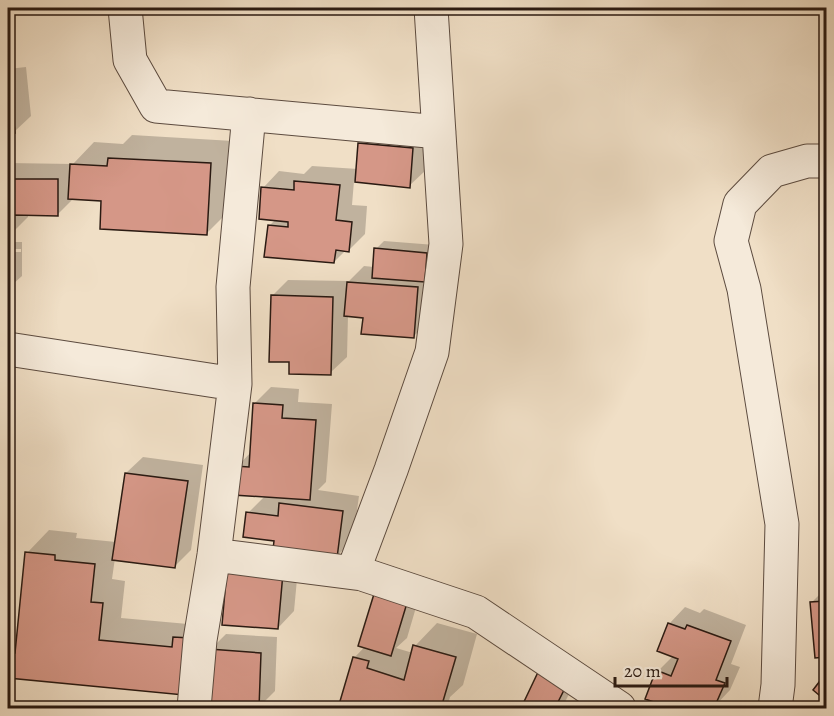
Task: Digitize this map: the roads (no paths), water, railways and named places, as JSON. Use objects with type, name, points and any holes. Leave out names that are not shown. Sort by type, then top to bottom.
[{"type":"street","points":[[125,8],[130,60],[156,106],[439,132]]},
{"type":"street","points":[[362,574],[357,561],[392,470],[432,352],[446,244],[431,8]]},
{"type":"street","points":[[194,708],[200,640],[214,555],[235,384],[233,287],[249,114]]},
{"type":"street","points":[[775,708],[778,685],[782,524],[744,289],[731,241],[740,204],[772,171],[807,161],[826,161]]},
{"type":"street","points":[[8,349],[235,384]]},
{"type":"street","points":[[214,555],[362,574],[476,612],[620,708]]}]
